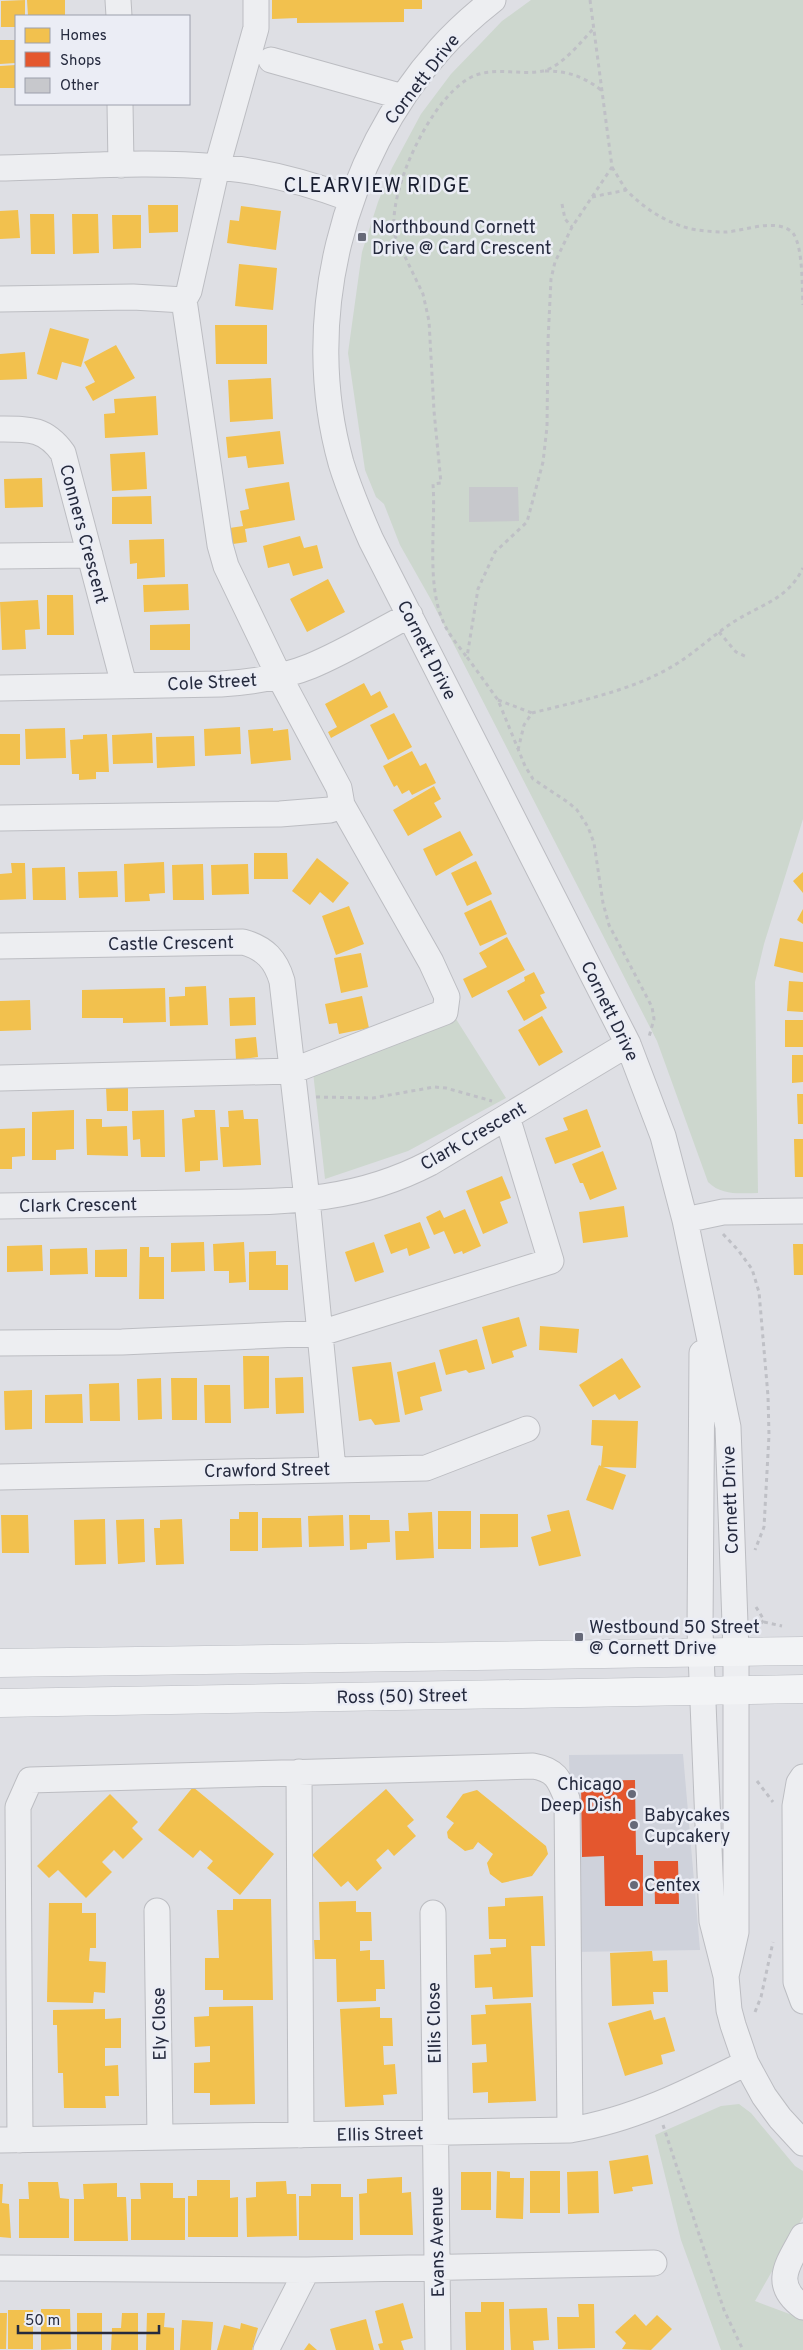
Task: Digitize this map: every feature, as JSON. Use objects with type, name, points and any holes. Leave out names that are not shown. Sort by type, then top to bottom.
[{"type":"main road","points":[[0,1663],[803,1651]]},
{"type":"main road","name":"Ross (50) Street","points":[[0,1703],[803,1689]]},
{"type":"street","points":[[118,0],[119,15]]},
{"type":"street","points":[[0,1078],[292,1071],[445,1012],[446,997],[431,962],[342,805],[339,788],[279,676],[226,566],[220,545],[184,300],[189,291],[217,167],[256,28],[256,0]]},
{"type":"street","name":"Cornett Drive","points":[[493,0],[440,49],[403,97],[383,129],[351,199],[340,236],[332,277],[326,363],[330,402],[335,438],[348,486],[371,540],[639,1042],[685,1220],[728,1427],[736,1652],[736,1932],[726,1976]]},
{"type":"street","points":[[271,60],[403,97]]},
{"type":"street","points":[[120,105],[122,166]]},
{"type":"street","points":[[0,168],[217,167],[271,176],[327,190],[351,199]]},
{"type":"street","points":[[0,299],[133,297],[184,300]]},
{"type":"street","name":"Conners Crescent","points":[[0,429],[36,431],[55,442],[63,453],[124,685]]},
{"type":"street","points":[[0,556],[90,555]]},
{"type":"street","name":"Cole Street","points":[[0,688],[221,684],[279,676],[310,666],[410,615]]},
{"type":"street","points":[[0,818],[280,814],[330,810],[342,805]]},
{"type":"street","name":"Castle Crescent","points":[[0,946],[243,942],[253,945],[269,955],[279,972],[296,1097],[307,1199]]},
{"type":"street","name":"Clark Crescent","points":[[0,1206],[307,1199],[343,1195],[396,1179],[430,1163],[512,1113],[639,1042]]},
{"type":"street","points":[[0,1343],[122,1342],[321,1333],[551,1260],[512,1113]]},
{"type":"street","points":[[307,1199],[333,1469]]},
{"type":"street","points":[[685,1220],[723,1212],[803,1211]]},
{"type":"street","name":"Cornett Drive","points":[[703,1313],[700,1430],[702,1691],[712,1921],[726,1976]]},
{"type":"street","name":"Crawford Street","points":[[0,1477],[426,1468],[527,1429]]},
{"type":"street","points":[[10,2140],[18,1807],[30,1780],[533,1766],[549,1768],[560,1781],[567,1799],[570,2130]]},
{"type":"street","points":[[300,1772],[301,2135]]},
{"type":"street","points":[[803,1777],[799,1783],[795,1815],[796,1982],[803,2001]]},
{"type":"street","name":"Ely Close","points":[[157,1912],[160,2137]]},
{"type":"street","name":"Ellis Close","points":[[433,1913],[435,2133]]},
{"type":"street","points":[[726,1976],[729,2010],[746,2062],[764,2096],[780,2118],[803,2143]]},
{"type":"street","name":"Ellis Street","points":[[10,2140],[570,2130],[616,2120],[657,2105],[746,2062]]},
{"type":"street","name":"Evans Avenue","points":[[435,2133],[438,2350]]},
{"type":"street","points":[[803,2236],[786,2269],[784,2285],[791,2298],[803,2307]]},
{"type":"street","points":[[0,2268],[307,2270],[654,2263]]},
{"type":"street","points":[[266,2350],[307,2270]]},
{"type":"path","points":[[590,0],[612,167],[626,190],[639,203],[663,219],[692,229],[725,232],[767,226],[787,229],[792,233],[800,248],[803,304]]},
{"type":"path","points":[[544,71],[571,53],[593,29]]},
{"type":"path","points":[[602,90],[588,79],[576,74],[544,71],[503,71],[478,74],[468,78],[452,92],[437,111],[417,146],[399,190],[394,214],[395,236],[423,294],[429,321],[434,411],[441,482],[433,484],[433,566],[438,605],[447,629],[498,700],[518,750],[533,779],[559,795],[577,810],[592,835],[609,925],[652,1007],[654,1019],[639,1042]]},
{"type":"path","points":[[466,657],[475,600],[483,575],[495,552],[524,526],[532,509],[547,427],[551,278],[554,262],[572,227],[612,167]]},
{"type":"path","points":[[591,197],[626,190]]},
{"type":"path","points":[[562,204],[565,219],[572,227]]},
{"type":"path","points":[[498,700],[532,713],[601,694],[655,675],[675,665],[719,632],[784,595],[797,580],[803,568]]},
{"type":"path","points":[[719,632],[736,652],[747,657]]},
{"type":"path","points":[[518,750],[524,725],[532,713]]},
{"type":"path","points":[[296,1097],[373,1098],[434,1087],[446,1088],[512,1113]]},
{"type":"path","points":[[723,1234],[741,1254],[757,1282],[768,1386],[769,1435],[764,1527],[752,1557]]},
{"type":"path","points":[[753,1601],[762,1614],[764,1622]]},
{"type":"path","points":[[764,1622],[786,1627]]},
{"type":"path","points":[[757,1628],[764,1622]]},
{"type":"path","points":[[753,1774],[775,1806]]},
{"type":"path","points":[[755,2012],[761,1997],[774,1936]]},
{"type":"path","points":[[657,2105],[724,2310],[743,2350]]},
{"type":"shaded area","points":[[531,0],[803,0],[803,819],[764,944],[755,982],[758,1193],[725,1192],[708,1182],[657,1041],[430,598],[400,545],[384,504],[376,497],[365,470],[348,353],[362,252],[378,202],[392,168],[421,114],[451,74],[502,21]]},
{"type":"shaded area","points":[[456,1019],[506,1098],[408,1151],[325,1179],[313,1072]]},
{"type":"shaded area","points":[[683,1754],[700,1950],[573,1952],[569,1755]]},
{"type":"shaded area","points":[[739,2104],[751,2113],[795,2166],[803,2171],[803,2217],[755,2301],[803,2319],[803,2350],[721,2350],[681,2240],[655,2135],[721,2106]]},
{"type":"building: Homes","points":[[25,0],[25,15],[15,15],[15,27],[1,27],[1,1]]},
{"type":"building: Homes","points":[[27,0],[65,0],[65,15],[28,15]]},
{"type":"building: Homes","points":[[272,0],[422,0],[422,9],[404,9],[404,22],[297,23],[297,18],[272,19]]},
{"type":"building: Homes","points":[[0,40],[15,40],[15,63],[0,64]]},
{"type":"building: Homes","points":[[15,65],[15,88],[0,88],[0,66]]},
{"type":"building: Homes","points":[[148,205],[178,205],[178,232],[149,233]]},
{"type":"building: Homes","points":[[241,206],[281,211],[276,250],[227,243],[230,220],[239,221]]},
{"type":"building: Homes","points":[[18,210],[20,238],[0,239],[0,211]]},
{"type":"building: Homes","points":[[30,214],[54,214],[55,254],[31,254]]},
{"type":"building: Homes","points":[[72,214],[98,214],[99,253],[73,254]]},
{"type":"building: Homes","points":[[112,215],[141,215],[141,248],[113,249]]},
{"type":"building: Homes","points":[[239,264],[277,268],[273,310],[235,306]]},
{"type":"building: Homes","points":[[215,325],[267,325],[267,364],[216,364]]},
{"type":"building: Homes","points":[[50,328],[89,339],[81,367],[62,362],[57,380],[37,374]]},
{"type":"building: Homes","points":[[116,345],[135,378],[93,401],[85,387],[95,382],[84,362]]},
{"type":"building: Homes","points":[[25,352],[27,379],[0,380],[0,354]]},
{"type":"building: Homes","points":[[271,378],[273,419],[230,422],[228,380]]},
{"type":"building: Homes","points":[[156,396],[158,435],[105,438],[104,414],[115,413],[114,399]]},
{"type":"building: Homes","points":[[280,431],[284,464],[248,468],[246,456],[228,458],[226,437]]},
{"type":"building: Homes","points":[[145,452],[147,489],[112,491],[110,454]]},
{"type":"building: Homes","points":[[42,478],[43,507],[5,508],[4,479]]},
{"type":"building: Homes","points":[[289,482],[295,520],[245,529],[247,542],[226,545],[223,529],[243,526],[240,511],[249,509],[245,489]]},
{"type":"building: Homes","points":[[151,496],[152,524],[112,524],[112,497]]},
{"type":"building: Homes","points":[[300,536],[304,548],[317,545],[323,568],[293,576],[289,563],[268,568],[263,546]]},
{"type":"building: Homes","points":[[164,539],[165,577],[137,579],[137,563],[130,564],[129,540]]},
{"type":"building: Homes","points":[[328,579],[345,612],[307,632],[290,599]]},
{"type":"building: Homes","points":[[188,584],[189,610],[144,612],[143,585]]},
{"type":"building: Homes","points":[[47,595],[73,595],[74,635],[47,635]]},
{"type":"building: Homes","points":[[38,600],[40,629],[25,630],[26,649],[2,650],[0,602]]},
{"type":"building: Homes","points":[[190,624],[190,650],[150,650],[150,625]]},
{"type":"building: Homes","points":[[364,683],[371,696],[380,691],[388,707],[331,738],[328,732],[337,727],[325,704]]},
{"type":"building: Homes","points":[[394,713],[412,747],[388,760],[370,725]]},
{"type":"building: Homes","points":[[240,727],[241,754],[205,756],[204,729]]},
{"type":"building: Homes","points":[[65,728],[66,758],[26,759],[25,729]]},
{"type":"building: Homes","points":[[273,728],[273,731],[288,729],[291,760],[251,764],[248,730]]},
{"type":"building: Homes","points":[[152,733],[153,763],[113,764],[112,735]]},
{"type":"building: Homes","points":[[0,734],[20,734],[20,765],[0,765]]},
{"type":"building: Homes","points":[[107,734],[109,772],[96,772],[96,779],[79,780],[79,774],[72,774],[70,740],[83,739],[83,735]]},
{"type":"building: Homes","points":[[194,736],[195,766],[157,768],[156,737]]},
{"type":"building: Homes","points":[[412,751],[420,766],[426,763],[436,783],[412,795],[409,790],[402,794],[397,785],[394,787],[383,766]]},
{"type":"building: Homes","points":[[434,786],[441,799],[434,803],[442,817],[408,836],[393,810]]},
{"type":"building: Homes","points":[[460,831],[473,855],[436,876],[423,849]]},
{"type":"building: Homes","points":[[254,853],[287,853],[288,879],[254,879]]},
{"type":"building: Homes","points":[[317,858],[349,883],[333,903],[320,892],[310,905],[292,891]]},
{"type":"building: Homes","points":[[476,861],[492,894],[467,906],[451,873]]},
{"type":"building: Homes","points":[[164,862],[165,893],[149,894],[150,901],[125,902],[124,864]]},
{"type":"building: Homes","points":[[11,863],[25,863],[26,899],[0,900],[0,874],[12,873]]},
{"type":"building: Homes","points":[[203,864],[204,900],[173,900],[172,865]]},
{"type":"building: Homes","points":[[248,864],[249,894],[212,895],[211,865]]},
{"type":"building: Homes","points":[[65,867],[66,900],[33,900],[32,868]]},
{"type":"building: Homes","points":[[117,871],[118,897],[79,898],[78,872]]},
{"type":"building: Homes","points":[[803,872],[803,893],[793,881]]},
{"type":"building: Homes","points":[[491,900],[507,934],[480,946],[464,913]]},
{"type":"building: Homes","points":[[349,906],[364,944],[336,955],[322,916]]},
{"type":"building: Homes","points":[[803,909],[803,924],[797,920]]},
{"type":"building: Homes","points":[[507,937],[525,970],[472,998],[463,979],[487,967],[479,953]]},
{"type":"building: Homes","points":[[780,938],[803,942],[803,973],[774,966]]},
{"type":"building: Homes","points":[[361,953],[368,987],[341,993],[334,958]]},
{"type":"building: Homes","points":[[534,972],[545,993],[540,995],[547,1008],[524,1021],[507,991],[525,981],[524,977]]},
{"type":"building: Homes","points":[[789,981],[803,982],[803,1012],[787,1011]]},
{"type":"building: Homes","points":[[206,986],[208,1025],[170,1026],[169,997],[185,996],[185,987]]},
{"type":"building: Homes","points":[[165,988],[166,1022],[123,1023],[123,1018],[82,1018],[82,990]]},
{"type":"building: Homes","points":[[362,996],[369,1028],[339,1034],[337,1023],[329,1024],[325,1004]]},
{"type":"building: Homes","points":[[255,997],[256,1025],[230,1026],[229,998]]},
{"type":"building: Homes","points":[[30,1000],[31,1030],[0,1031],[0,1001]]},
{"type":"building: Homes","points":[[542,1016],[563,1052],[539,1066],[518,1030]]},
{"type":"building: Homes","points":[[785,1020],[803,1020],[803,1047],[785,1047]]},
{"type":"building: Homes","points":[[256,1037],[258,1057],[236,1060],[235,1039]]},
{"type":"building: Homes","points":[[792,1055],[803,1055],[803,1082],[792,1083]]},
{"type":"building: Homes","points":[[106,1087],[128,1087],[128,1111],[107,1111]]},
{"type":"building: Homes","points":[[797,1094],[803,1094],[803,1124],[798,1124]]},
{"type":"building: Homes","points":[[587,1109],[601,1147],[555,1164],[545,1138],[568,1130],[563,1118]]},
{"type":"building: Homes","points":[[74,1110],[74,1149],[56,1150],[56,1160],[32,1160],[32,1112]]},
{"type":"building: Homes","points":[[164,1110],[165,1157],[141,1157],[140,1139],[133,1140],[132,1111]]},
{"type":"building: Homes","points":[[194,1110],[215,1110],[218,1160],[200,1161],[200,1171],[185,1172],[182,1119],[195,1117]]},
{"type":"building: Homes","points":[[243,1110],[244,1119],[258,1119],[261,1165],[223,1167],[220,1127],[229,1127],[228,1111]]},
{"type":"building: Homes","points":[[86,1119],[102,1119],[102,1127],[127,1126],[128,1156],[87,1155]]},
{"type":"building: Homes","points":[[25,1128],[25,1156],[12,1157],[12,1169],[0,1169],[0,1129]]},
{"type":"building: Homes","points":[[794,1139],[803,1139],[803,1177],[795,1177]]},
{"type":"building: Homes","points":[[603,1151],[617,1189],[590,1200],[572,1164]]},
{"type":"building: Homes","points":[[502,1176],[511,1198],[500,1202],[508,1223],[483,1234],[466,1191]]},
{"type":"building: Homes","points":[[624,1206],[628,1237],[583,1243],[579,1212]]},
{"type":"building: Homes","points":[[465,1209],[481,1246],[463,1254],[462,1251],[454,1254],[444,1231],[434,1235],[426,1217],[440,1210],[444,1218]]},
{"type":"building: Homes","points":[[420,1222],[430,1248],[409,1256],[407,1248],[391,1254],[384,1235]]},
{"type":"building: Homes","points":[[204,1242],[205,1271],[171,1272],[171,1243]]},
{"type":"building: Homes","points":[[244,1242],[246,1282],[229,1283],[229,1271],[214,1271],[213,1244]]},
{"type":"building: Homes","points":[[374,1242],[384,1272],[355,1282],[345,1252]]},
{"type":"building: Homes","points":[[793,1244],[803,1244],[803,1275],[794,1275]]},
{"type":"building: Homes","points":[[42,1245],[43,1271],[7,1272],[7,1246]]},
{"type":"building: Homes","points":[[140,1247],[149,1247],[149,1257],[164,1257],[164,1299],[139,1299]]},
{"type":"building: Homes","points":[[87,1248],[88,1274],[50,1275],[50,1249]]},
{"type":"building: Homes","points":[[127,1249],[127,1277],[95,1277],[95,1250]]},
{"type":"building: Homes","points":[[276,1251],[276,1265],[288,1265],[288,1290],[249,1290],[249,1252]]},
{"type":"building: Homes","points":[[519,1317],[527,1346],[512,1351],[514,1357],[492,1364],[482,1327]]},
{"type":"building: Homes","points":[[540,1326],[579,1329],[577,1353],[539,1350]]},
{"type":"building: Homes","points":[[477,1339],[485,1369],[469,1373],[466,1370],[446,1375],[439,1350]]},
{"type":"building: Homes","points":[[243,1356],[269,1356],[269,1408],[244,1409]]},
{"type":"building: Homes","points":[[622,1358],[641,1387],[619,1400],[615,1394],[593,1407],[579,1385]]},
{"type":"building: Homes","points":[[391,1362],[400,1422],[375,1425],[371,1419],[359,1421],[352,1367]]},
{"type":"building: Homes","points":[[435,1362],[442,1391],[420,1397],[423,1410],[405,1415],[397,1372]]},
{"type":"building: Homes","points":[[303,1377],[304,1413],[276,1414],[275,1378]]},
{"type":"building: Homes","points":[[161,1378],[162,1419],[138,1420],[137,1379]]},
{"type":"building: Homes","points":[[171,1378],[197,1378],[197,1420],[172,1420]]},
{"type":"building: Homes","points":[[119,1383],[120,1421],[90,1421],[89,1384]]},
{"type":"building: Homes","points":[[204,1385],[230,1385],[231,1423],[205,1423]]},
{"type":"building: Homes","points":[[32,1390],[32,1429],[5,1430],[4,1391]]},
{"type":"building: Homes","points":[[82,1394],[83,1423],[45,1423],[45,1395]]},
{"type":"building: Homes","points":[[592,1420],[638,1421],[636,1468],[603,1467],[626,1475],[613,1510],[586,1500],[599,1465],[601,1466],[603,1446],[591,1445]]},
{"type":"building: Homes","points":[[569,1510],[581,1556],[539,1566],[531,1537],[551,1531],[547,1515]]},
{"type":"building: Homes","points":[[438,1511],[471,1511],[471,1549],[438,1549]]},
{"type":"building: Homes","points":[[239,1512],[258,1512],[258,1551],[230,1551],[230,1519],[239,1519]]},
{"type":"building: Homes","points":[[432,1512],[434,1558],[396,1560],[395,1531],[409,1531],[408,1513]]},
{"type":"building: Homes","points":[[480,1514],[518,1514],[518,1547],[480,1548]]},
{"type":"building: Homes","points":[[1,1515],[28,1515],[29,1553],[2,1553]]},
{"type":"building: Homes","points":[[343,1515],[344,1546],[309,1547],[308,1516]]},
{"type":"building: Homes","points":[[349,1515],[370,1515],[370,1520],[389,1520],[390,1542],[367,1543],[367,1549],[350,1550]]},
{"type":"building: Homes","points":[[262,1518],[301,1518],[302,1547],[262,1548]]},
{"type":"building: Homes","points":[[105,1519],[106,1564],[75,1565],[74,1520]]},
{"type":"building: Homes","points":[[144,1519],[145,1562],[118,1564],[116,1520]]},
{"type":"building: Homes","points":[[182,1519],[184,1564],[156,1565],[154,1528],[160,1528],[160,1520]]},
{"type":"building: Homes","points":[[193,1787],[274,1854],[240,1895],[207,1868],[213,1861],[200,1850],[193,1858],[158,1830]]},
{"type":"building: Homes","points":[[386,1789],[414,1820],[407,1826],[416,1836],[394,1856],[388,1849],[376,1860],[382,1868],[357,1891],[348,1881],[341,1887],[312,1855]]},
{"type":"building: Homes","points":[[477,1790],[546,1846],[548,1854],[532,1876],[502,1883],[490,1874],[487,1863],[493,1854],[478,1842],[473,1849],[465,1851],[448,1838],[447,1832],[454,1823],[446,1817],[463,1794]]},
{"type":"building: Homes","points":[[110,1794],[138,1822],[132,1828],[143,1839],[123,1859],[114,1850],[102,1862],[112,1872],[86,1898],[58,1870],[49,1878],[37,1866]]},
{"type":"building: Homes","points":[[543,1896],[545,1946],[531,1946],[533,1997],[493,1999],[492,1987],[475,1988],[474,1955],[491,1954],[490,1948],[506,1947],[506,1939],[489,1939],[488,1907],[505,1906],[505,1898]]},
{"type":"building: Homes","points":[[233,1899],[271,1899],[273,2000],[223,2000],[223,1990],[205,1990],[205,1958],[219,1958],[217,1910],[233,1910]]},
{"type":"building: Homes","points":[[356,1901],[356,1912],[371,1912],[372,1941],[360,1941],[360,1951],[370,1950],[370,1960],[384,1960],[385,1989],[376,1989],[376,2001],[337,2002],[336,1959],[315,1959],[314,1940],[320,1940],[319,1902]]},
{"type":"building: Homes","points":[[49,1903],[82,1903],[82,1913],[96,1913],[96,1948],[90,1948],[89,1961],[106,1962],[105,1993],[94,1992],[93,2003],[47,2002]]},
{"type":"building: Homes","points":[[652,1951],[653,1961],[667,1960],[668,1992],[653,1992],[654,2004],[612,2006],[610,1953]]},
{"type":"building: Homes","points":[[531,2003],[536,2101],[488,2103],[488,2092],[473,2093],[472,2063],[487,2062],[486,2044],[472,2045],[471,2015],[486,2014],[485,2005]]},
{"type":"building: Homes","points":[[253,2006],[255,2104],[210,2105],[210,2093],[194,2093],[194,2063],[210,2062],[210,2046],[195,2047],[194,2017],[209,2016],[209,2007]]},
{"type":"building: Homes","points":[[380,2007],[380,2018],[392,2018],[393,2046],[383,2046],[384,2065],[395,2064],[397,2094],[383,2095],[384,2105],[345,2107],[340,2009]]},
{"type":"building: Homes","points":[[105,2009],[105,2019],[121,2018],[121,2048],[105,2048],[105,2066],[118,2065],[119,2096],[105,2096],[106,2108],[64,2108],[63,2073],[58,2073],[57,2025],[53,2025],[53,2010]]},
{"type":"building: Homes","points":[[651,2010],[654,2020],[665,2017],[675,2051],[661,2055],[663,2064],[625,2076],[608,2023]]},
{"type":"building: Homes","points":[[648,2155],[653,2184],[632,2187],[633,2191],[614,2194],[609,2161]]},
{"type":"building: Homes","points":[[497,2171],[510,2172],[510,2178],[524,2178],[523,2219],[496,2218]]},
{"type":"building: Homes","points":[[530,2171],[560,2171],[560,2213],[530,2213]]},
{"type":"building: Homes","points":[[598,2171],[599,2213],[568,2214],[567,2172]]},
{"type":"building: Homes","points":[[461,2172],[491,2172],[491,2210],[461,2210]]},
{"type":"building: Homes","points":[[402,2177],[402,2193],[411,2192],[413,2235],[360,2235],[359,2194],[367,2193],[367,2179]]},
{"type":"building: Homes","points":[[197,2180],[230,2180],[230,2198],[238,2197],[238,2237],[188,2237],[188,2196],[197,2196]]},
{"type":"building: Homes","points":[[286,2181],[287,2194],[296,2194],[297,2236],[247,2237],[246,2198],[256,2197],[256,2182]]},
{"type":"building: Homes","points":[[28,2182],[58,2182],[60,2198],[69,2199],[69,2238],[19,2238],[19,2199],[29,2199]]},
{"type":"building: Homes","points":[[117,2183],[117,2197],[126,2197],[128,2241],[74,2241],[74,2199],[84,2199],[83,2184]]},
{"type":"building: Homes","points":[[140,2183],[173,2183],[173,2198],[185,2198],[185,2240],[131,2240],[131,2199],[141,2199]]},
{"type":"building: Homes","points":[[0,2184],[3,2184],[2,2203],[9,2204],[11,2238],[0,2237]]},
{"type":"building: Homes","points":[[311,2184],[341,2184],[341,2197],[353,2197],[353,2240],[299,2240],[299,2196],[311,2196]]},
{"type":"building: Homes","points":[[481,2302],[504,2302],[504,2350],[466,2350],[465,2312],[481,2312]]},
{"type":"building: Homes","points":[[403,2303],[413,2338],[401,2341],[404,2350],[380,2350],[378,2344],[383,2343],[375,2311]]},
{"type":"building: Homes","points":[[578,2304],[594,2304],[595,2348],[558,2349],[557,2317],[579,2317]]},
{"type":"building: Homes","points":[[547,2308],[549,2340],[533,2341],[534,2350],[511,2350],[509,2309]]},
{"type":"building: Homes","points":[[41,2309],[70,2309],[71,2349],[41,2350]]},
{"type":"building: Homes","points":[[8,2310],[33,2310],[33,2349],[8,2349]]},
{"type":"building: Homes","points":[[0,2313],[7,2313],[6,2349],[0,2349]]},
{"type":"building: Homes","points":[[77,2313],[102,2313],[102,2350],[77,2350]]},
{"type":"building: Homes","points":[[122,2313],[138,2313],[138,2350],[111,2350],[112,2328],[121,2328]]},
{"type":"building: Homes","points":[[147,2313],[165,2313],[164,2327],[174,2328],[174,2350],[146,2350]]},
{"type":"building: Homes","points":[[635,2314],[646,2326],[657,2315],[672,2329],[651,2350],[622,2349],[626,2343],[615,2332]]},
{"type":"building: Homes","points":[[366,2319],[374,2350],[336,2350],[330,2329]]},
{"type":"building: Homes","points":[[182,2320],[213,2322],[211,2350],[180,2350]]},
{"type":"building: Homes","points":[[241,2323],[258,2328],[252,2350],[217,2350],[224,2325],[240,2329]]},
{"type":"building: Homes","points":[[309,2343],[317,2350],[304,2350]]},
{"type":"building: Shops","points":[[635,1780],[636,1855],[643,1855],[643,1906],[605,1906],[604,1856],[582,1857],[581,1781]]},
{"type":"building: Shops","points":[[654,1861],[678,1861],[679,1904],[655,1904]]},
{"type":"building: Other","points":[[469,487],[518,487],[519,521],[469,522]]},
{"type":"place","name":"Northbound Cornett Drive @ Card Crescent","points":[[362,237]]},
{"type":"place","name":"Westbound 50 Street @ Cornett Drive","points":[[579,1637]]},
{"type":"place","name":"Chicago Deep Dish","points":[[632,1794]]},
{"type":"place","name":"Babycakes Cupcakery","points":[[634,1825]]},
{"type":"place","name":"Centex","points":[[634,1885]]},
{"type":"district","name":"CLEARVIEW RIDGE","points":[[377,185]]}]
